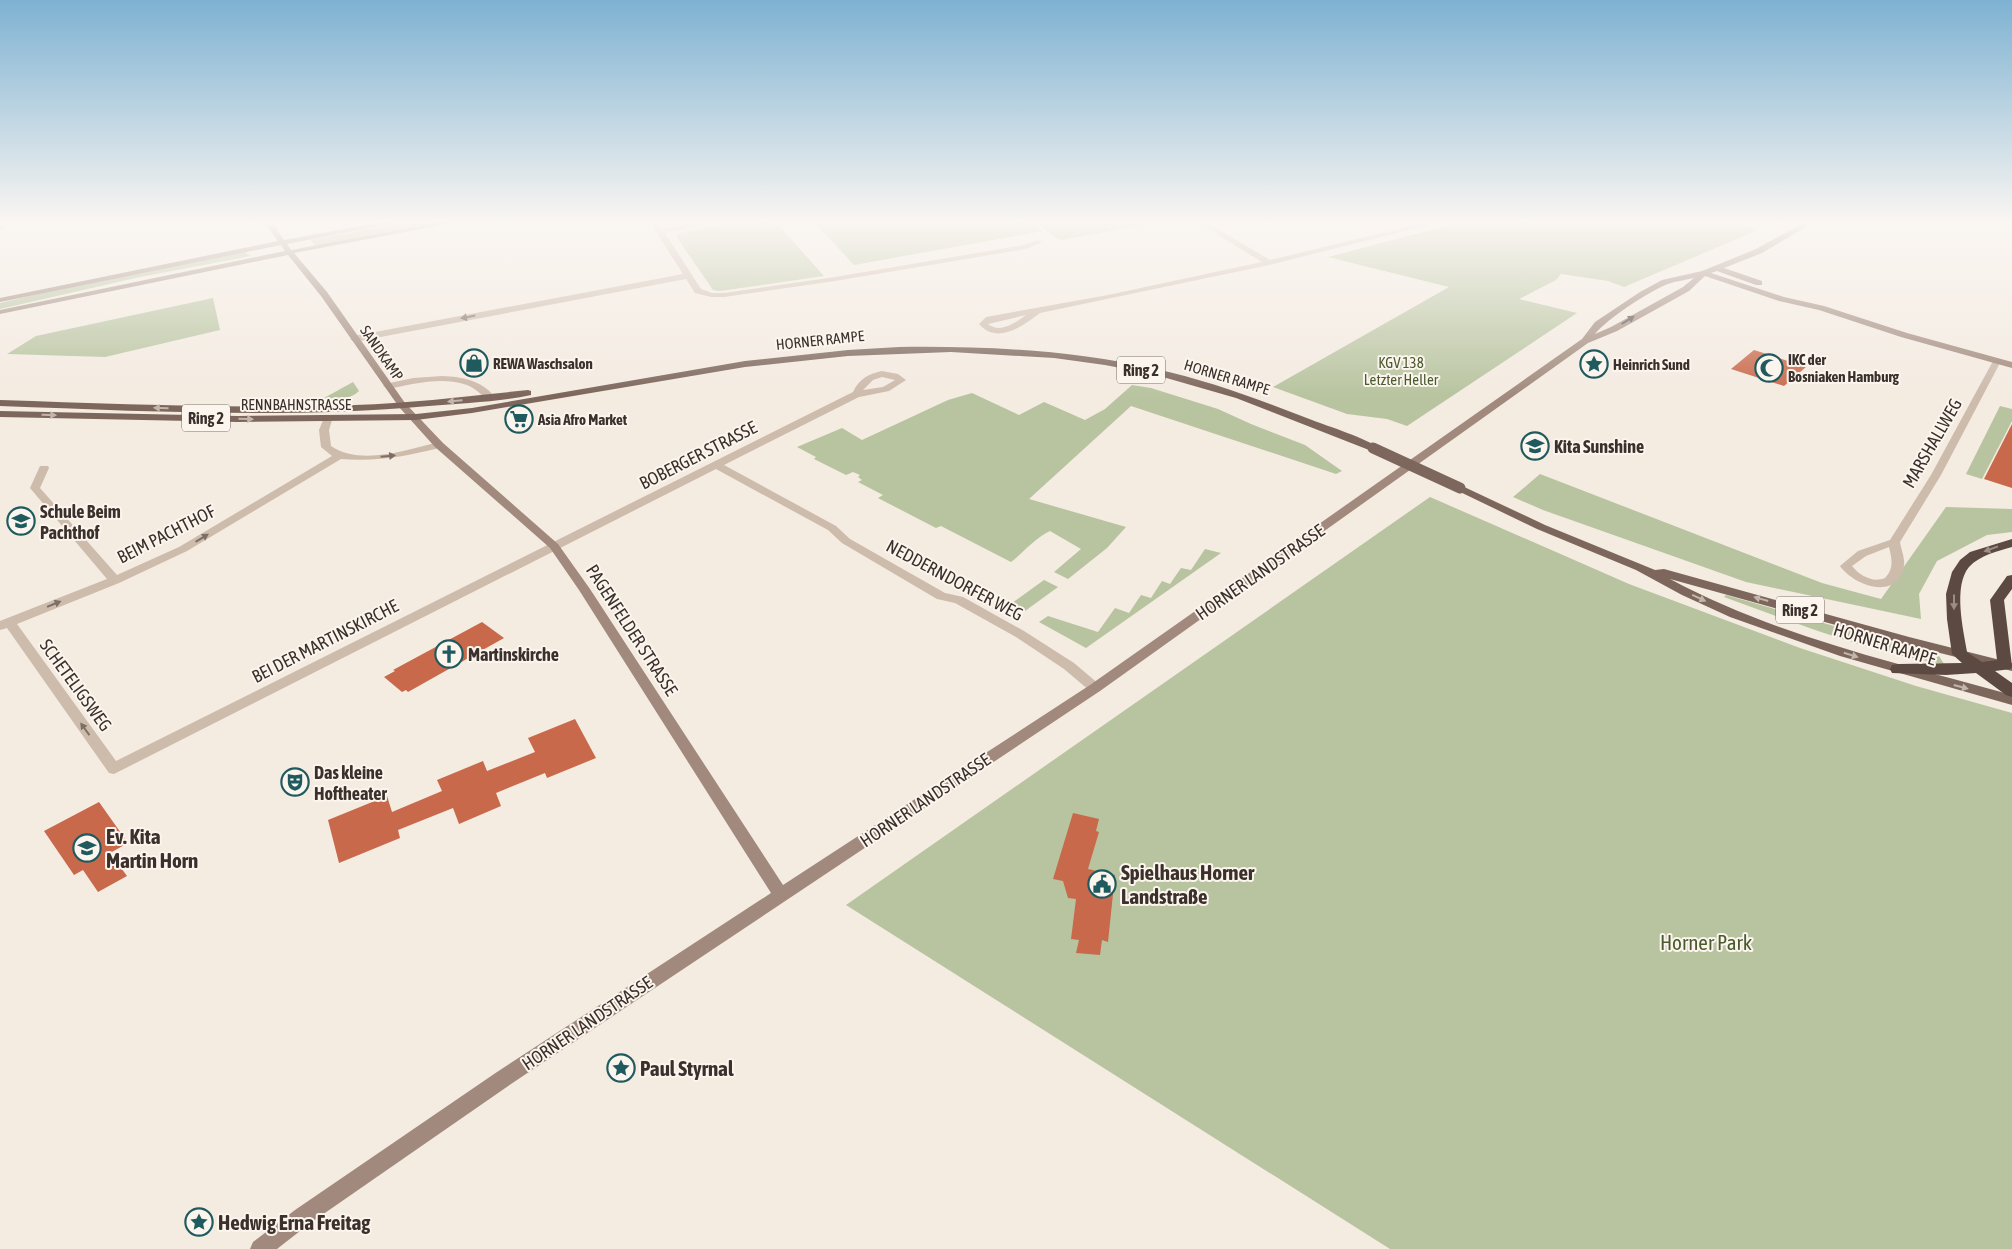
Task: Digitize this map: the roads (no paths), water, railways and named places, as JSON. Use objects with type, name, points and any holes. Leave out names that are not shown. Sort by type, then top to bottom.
[{"type":"highway","points":[[2012,543],[1979,554],[1964,564],[1956,581],[1953,607],[1960,654],[2012,691]]},
{"type":"highway","points":[[1898,669],[1946,670],[2008,666],[1997,600],[2012,579]]},
{"type":"highway","points":[[1998,614],[2012,627]]},
{"type":"main road","name":"HORNER RAMPE","points":[[413,417],[480,410],[625,383],[745,364],[827,354],[952,349],[1030,354],[1156,372],[1225,392],[1277,410],[1373,448],[1541,527],[1640,567],[1686,592],[1734,614],[1817,644],[1898,669],[2012,700]]},
{"type":"main road","name":"HORNER RAMPE","points":[[402,405],[625,383]]},
{"type":"main road","name":"RENNBAHNSTRASSE","points":[[0,403],[183,408],[332,408],[402,405]]},
{"type":"main road","name":"RENNBAHNSTRASSE","points":[[0,414],[327,420],[413,417]]},
{"type":"main road","name":"HORNER RAMPE","points":[[1640,567],[1908,641],[2008,666]]},
{"type":"street","points":[[0,300],[103,279]]},
{"type":"street","points":[[0,312],[161,279]]},
{"type":"street","name":"SANDKAMP","points":[[312,279],[402,405]]},
{"type":"street","points":[[354,339],[671,279]]},
{"type":"street","points":[[690,279],[698,291],[711,295],[724,295],[835,279]]},
{"type":"street","points":[[1038,310],[1013,327],[1004,330],[995,331],[983,324],[986,320],[1189,279]]},
{"type":"street","name":"HORNER LANDSTRASSE","points":[[1585,341],[1598,324],[1643,294],[1665,282],[1677,279]]},
{"type":"street","name":"HORNER LANDSTRASSE","points":[[260,1249],[302,1216],[496,1083],[1095,688],[1585,341],[1614,329],[1686,289],[1697,279]]},
{"type":"street","points":[[1723,279],[1782,299],[1821,308],[1904,335],[2012,365]]},
{"type":"street","points":[[1750,279],[1789,293],[1821,308]]},
{"type":"street","name":"MARSHALLWEG","points":[[1894,542],[1936,474],[1997,361]]},
{"type":"street","points":[[388,386],[415,380],[457,380],[474,384],[486,391],[490,397]]},
{"type":"street","name":"BOBERGER STRASSE","points":[[554,546],[857,394]]},
{"type":"street","points":[[402,405],[413,417]]},
{"type":"street","name":"PAGENFELDER STRASSE","points":[[413,417],[438,445],[554,546],[781,895]]},
{"type":"street","points":[[327,420],[324,430],[326,447],[339,456],[390,456],[438,445]]},
{"type":"street","name":"BEIM PACHTHOF","points":[[4,624],[115,580],[183,549],[339,456]]},
{"type":"street","name":"NEDDERNDORFER WEG","points":[[716,465],[832,528],[846,541],[941,596],[959,600],[1020,634],[1069,666],[1095,688]]},
{"type":"street","points":[[44,468],[35,488],[115,580]]},
{"type":"street","points":[[1894,542],[1898,566],[1891,580],[1882,584],[1866,582],[1850,574],[1846,566],[1852,558],[1871,548],[1894,542]]},
{"type":"street","name":"BEI DER MARTINSKIRCHE","points":[[114,768],[554,546]]},
{"type":"street","name":"SCHETELIGSWEG","points":[[4,624],[114,768]]},
{"type":"place","name":"REWA Waschsalon","points":[[474,363]]},
{"type":"place","name":"Heinrich Sund","points":[[1594,364]]},
{"type":"place","name":"IKC der Bosniaken Hamburg","points":[[1769,368]]},
{"type":"place","name":"Asia Afro Market","points":[[519,419]]},
{"type":"place","name":"Kita Sunshine","points":[[1535,446]]},
{"type":"place","name":"Schule Beim Pachthof","points":[[21,521]]},
{"type":"place","name":"Martinskirche","points":[[449,654]]},
{"type":"place","name":"Das kleine Hoftheater","points":[[295,782]]},
{"type":"place","name":"Ev. Kita Martin Horn","points":[[87,848]]},
{"type":"place","name":"Spielhaus Horner Landstraße","points":[[1102,884]]},
{"type":"place","name":"Paul Styrnal","points":[[621,1068]]},
{"type":"place","name":"Hedwig Erna Freitag","points":[[199,1222]]},
{"type":"park label","name":"KGV 138 Letzter Heller","points":[[1401,370]]},
{"type":"park label","name":"Horner Park","points":[[1706,942]]}]
